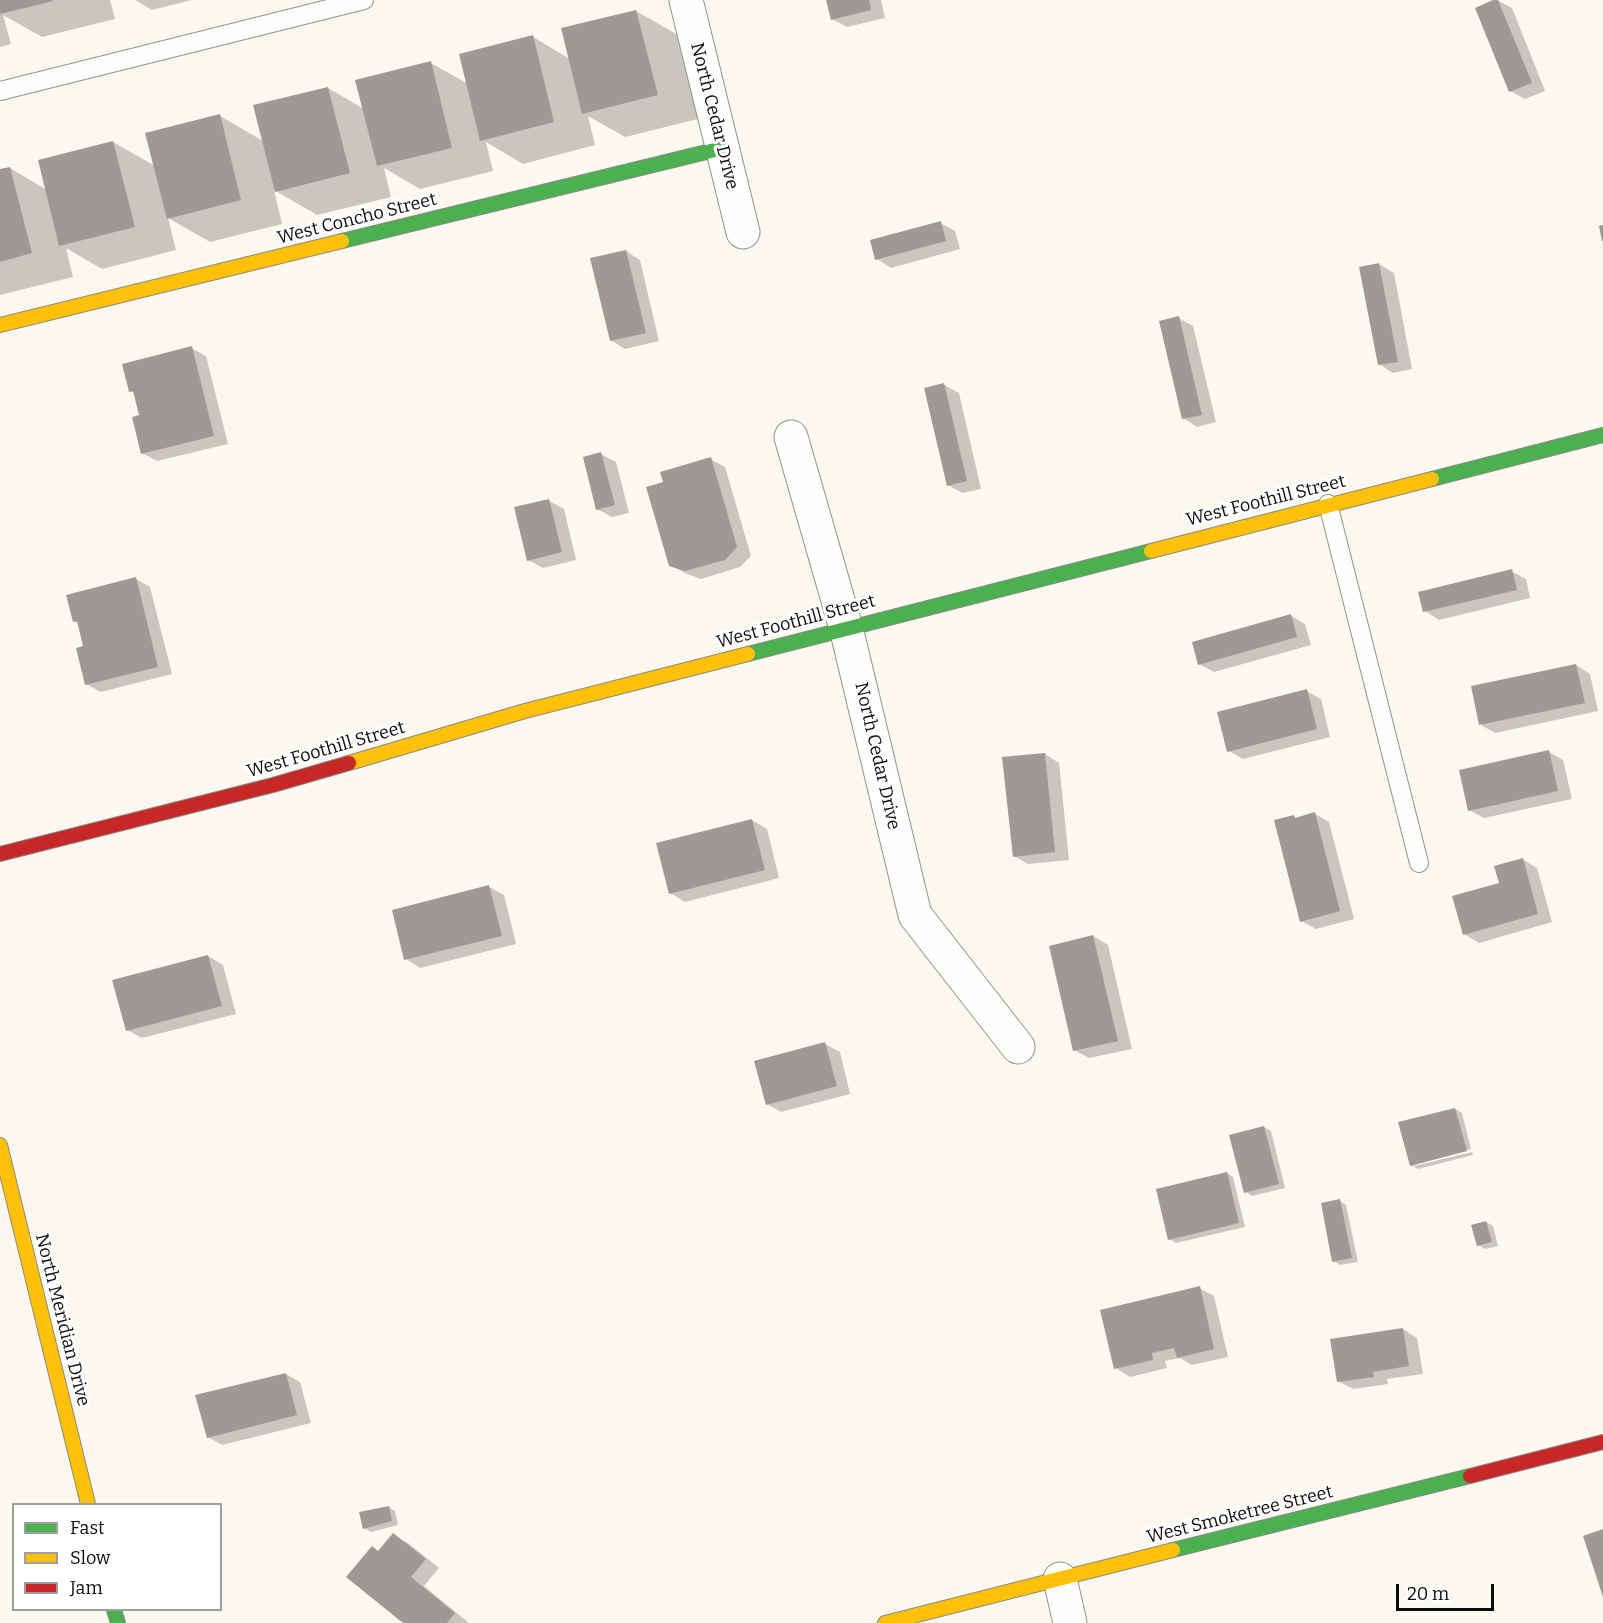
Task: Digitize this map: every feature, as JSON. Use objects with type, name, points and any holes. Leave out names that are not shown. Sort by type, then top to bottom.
[{"type":"street","name":"North Cedar Drive","points":[[686,0],[743,232]]},
{"type":"street","name":"West Concho Street","points":[[0,325],[723,148]]},
{"type":"street","name":"West Foothill Street","points":[[0,854],[273,785],[525,711],[1603,435]]},
{"type":"street","name":"North Cedar Drive","points":[[791,437],[846,628],[915,915],[1018,1047]]},
{"type":"street","name":"North Meridian Drive","points":[[0,1145],[88,1503]]},
{"type":"street","name":"West Smoketree Street","points":[[885,1623],[1603,1443]]},
{"type":"street","points":[[1060,1579],[1070,1623]]},
{"type":"lane","points":[[0,91],[364,0]]},
{"type":"lane","points":[[1328,504],[1419,863]]},
{"type":"building","points":[[0,0],[53,0],[53,1],[0,14]]},
{"type":"building","points":[[826,0],[869,0],[871,10],[831,20]]},
{"type":"building","points":[[1498,0],[1532,83],[1509,92],[1475,8]]},
{"type":"building","points":[[636,10],[658,95],[582,114],[561,28]]},
{"type":"building","points":[[533,35],[554,122],[480,141],[459,54]]},
{"type":"building","points":[[431,61],[452,148],[377,166],[355,80]]},
{"type":"building","points":[[328,87],[350,173],[275,192],[253,105]]},
{"type":"building","points":[[220,114],[241,200],[167,219],[145,133]]},
{"type":"building","points":[[113,141],[135,227],[59,246],[38,160]]},
{"type":"building","points":[[10,167],[32,253],[0,262],[0,169]]},
{"type":"building","points":[[941,221],[946,241],[875,260],[870,240]]},
{"type":"building","points":[[1603,225],[1603,241],[1602,241],[1599,226]]},
{"type":"building","points":[[626,250],[646,333],[610,341],[590,258]]},
{"type":"building","points":[[1379,263],[1398,362],[1378,365],[1359,267]]},
{"type":"building","points":[[1179,316],[1202,415],[1182,419],[1159,321]]},
{"type":"building","points":[[192,346],[214,436],[141,454],[132,417],[139,415],[133,391],[129,392],[122,364]]},
{"type":"building","points":[[944,383],[967,481],[947,486],[924,388]]},
{"type":"building","points":[[601,452],[615,505],[596,510],[583,457]]},
{"type":"building","points":[[711,457],[737,547],[725,560],[685,571],[669,566],[646,487],[663,482],[660,472]]},
{"type":"building","points":[[549,499],[562,552],[527,561],[514,507]]},
{"type":"building","points":[[1512,569],[1517,590],[1423,612],[1418,592]]},
{"type":"building","points":[[136,577],[158,667],[85,685],[76,648],[83,646],[77,621],[73,622],[66,595]]},
{"type":"building","points":[[1291,614],[1297,637],[1198,665],[1192,642]]},
{"type":"building","points":[[1576,664],[1585,703],[1479,725],[1471,686]]},
{"type":"building","points":[[1307,689],[1317,729],[1227,752],[1217,712]]},
{"type":"building","points":[[1549,750],[1558,791],[1468,811],[1459,770]]},
{"type":"building","points":[[1045,753],[1055,852],[1013,857],[1002,757]]},
{"type":"building","points":[[1315,812],[1340,911],[1300,922],[1274,820],[1294,815],[1295,818]]},
{"type":"building","points":[[752,819],[765,870],[669,894],[656,843]]},
{"type":"building","points":[[1523,858],[1538,914],[1463,935],[1452,896],[1499,883],[1494,866]]},
{"type":"building","points":[[489,885],[502,936],[404,960],[392,910]]},
{"type":"building","points":[[1093,935],[1118,1041],[1073,1051],[1049,946]]},
{"type":"building","points":[[208,955],[222,1006],[126,1031],[112,980]]},
{"type":"building","points":[[825,1042],[837,1086],[766,1105],[754,1061]]},
{"type":"building","points":[[1455,1108],[1467,1151],[1410,1166],[1398,1122]]},
{"type":"building","points":[[1264,1126],[1279,1184],[1244,1193],[1229,1135]]},
{"type":"building","points":[[1227,1172],[1239,1223],[1168,1240],[1156,1189]]},
{"type":"building","points":[[1340,1199],[1352,1258],[1332,1262],[1321,1203]]},
{"type":"building","points":[[1486,1221],[1492,1242],[1477,1246],[1471,1225]]},
{"type":"building","points":[[1200,1286],[1214,1349],[1177,1358],[1174,1348],[1152,1353],[1153,1360],[1114,1369],[1100,1310]]},
{"type":"building","points":[[1403,1328],[1409,1366],[1373,1372],[1374,1377],[1337,1382],[1330,1339]]},
{"type":"building","points":[[286,1373],[297,1415],[207,1438],[195,1395]]},
{"type":"building","points":[[389,1506],[392,1521],[363,1529],[359,1512]]},
{"type":"building","points":[[1603,1529],[1603,1597],[1583,1536]]},
{"type":"building","points":[[393,1533],[426,1559],[411,1577],[455,1613],[447,1623],[403,1623],[346,1577],[372,1546],[378,1551]]},
{"type":"traffic: fast","points":[[342,241],[723,148]]},
{"type":"traffic: fast","points":[[1432,479],[1603,435]]},
{"type":"traffic: fast","points":[[748,654],[1151,551]]},
{"type":"traffic: fast","points":[[1173,1550],[1470,1476]]},
{"type":"traffic: fast","points":[[114,1611],[118,1623]]},
{"type":"traffic: slow","points":[[0,325],[342,241]]},
{"type":"traffic: slow","points":[[1151,551],[1432,479]]},
{"type":"traffic: slow","points":[[349,763],[525,711],[748,654]]},
{"type":"traffic: slow","points":[[0,1145],[88,1503]]},
{"type":"traffic: slow","points":[[885,1623],[1173,1550]]},
{"type":"traffic: jam","points":[[0,854],[273,785],[349,763]]},
{"type":"traffic: jam","points":[[1470,1476],[1603,1442]]}]
